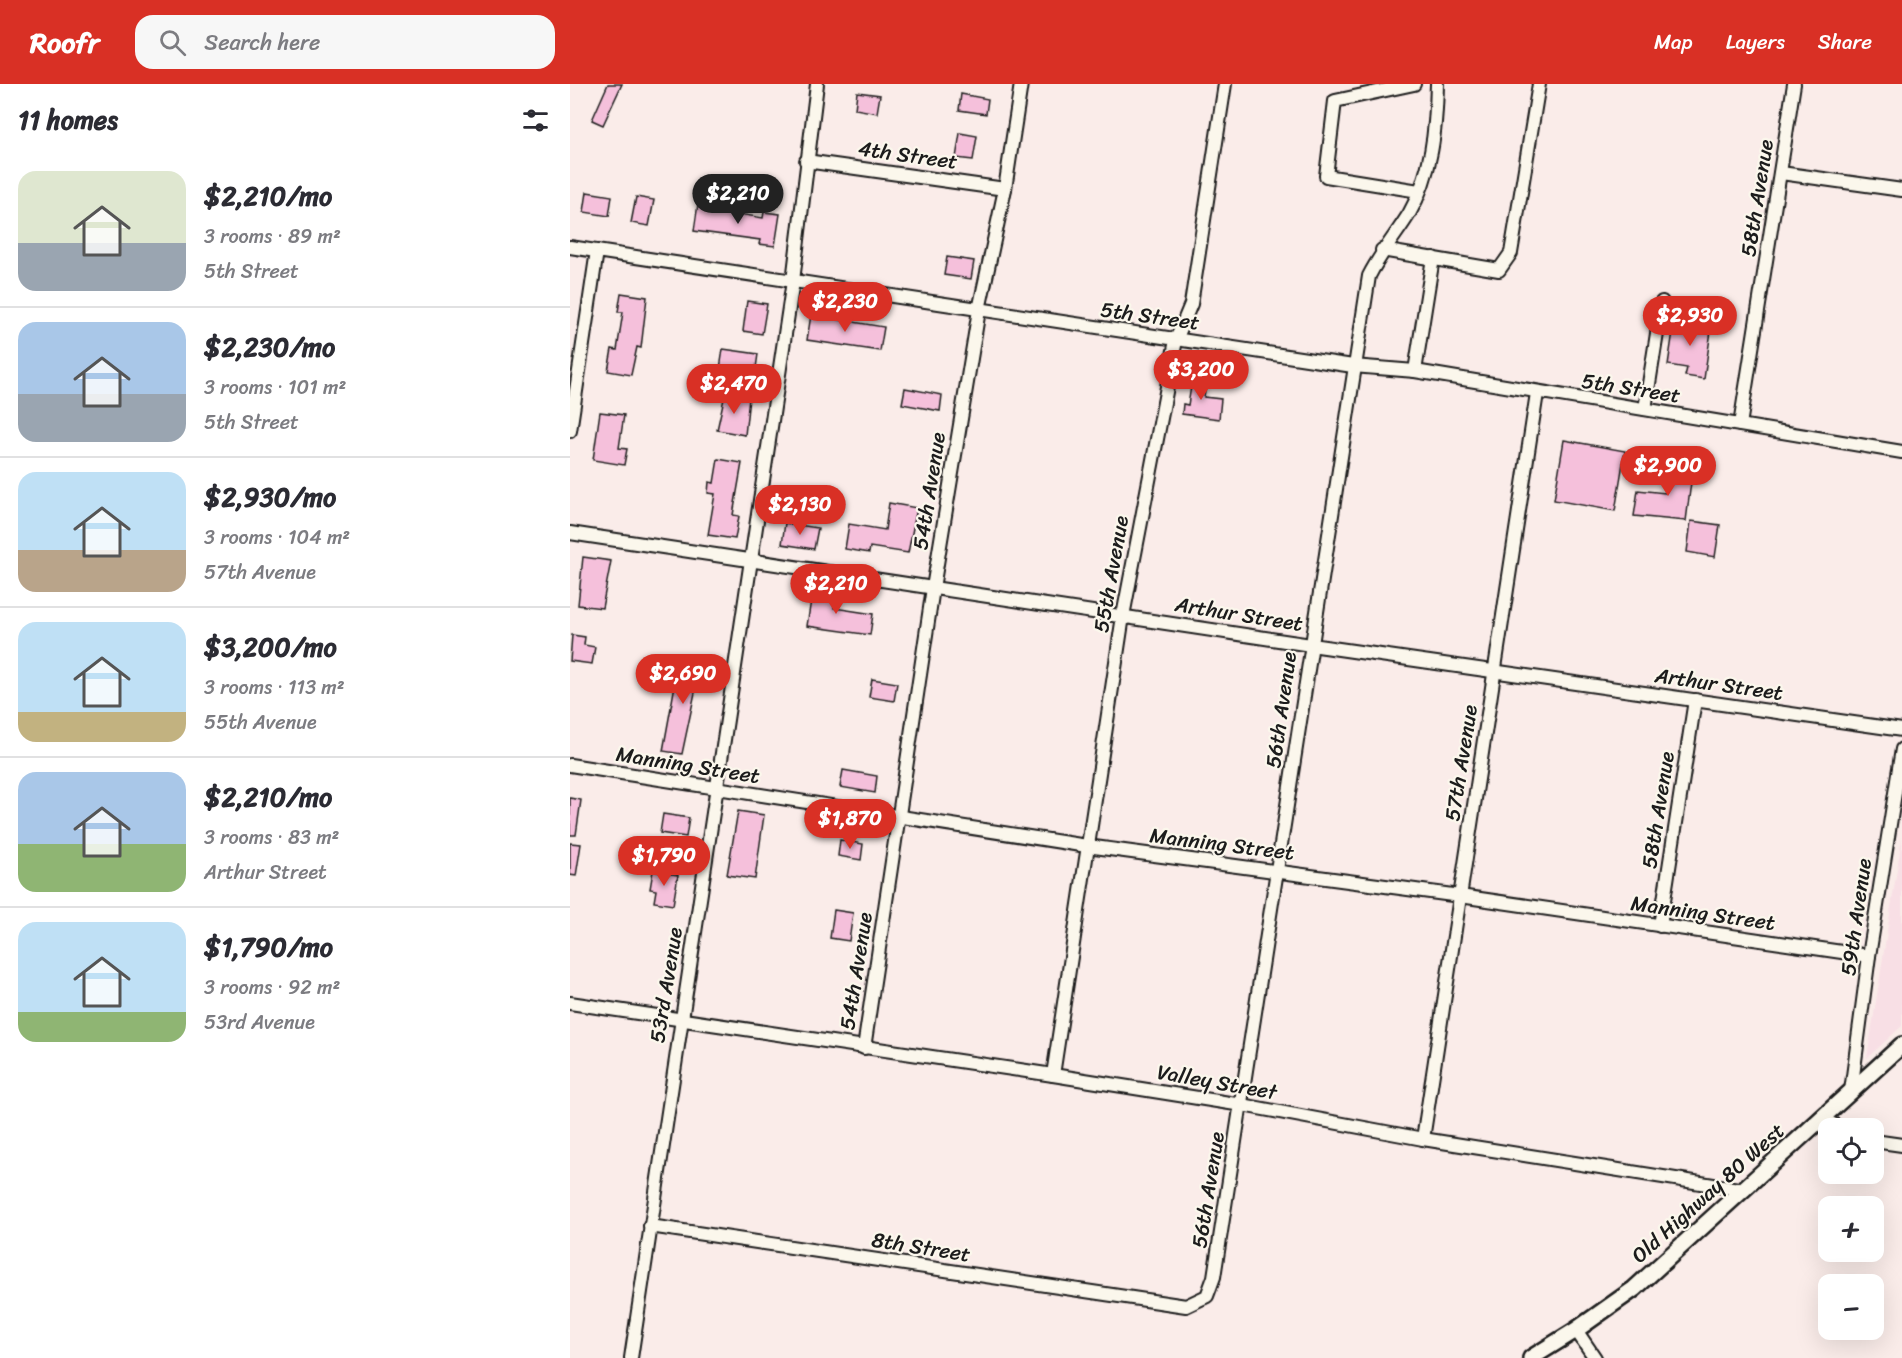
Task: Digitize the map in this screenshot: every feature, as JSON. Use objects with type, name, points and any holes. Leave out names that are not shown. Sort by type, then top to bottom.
[{"type":"main road","name":"Old Highway 80 West","points":[[1823,1118],[1902,1045]]},
{"type":"main road","name":"Old Highway 80 West","points":[[1531,1358],[1634,1289],[1818,1123]]},
{"type":"street","name":"53rd Avenue","points":[[631,1358],[749,559],[793,280],[817,84]]},
{"type":"street","name":"54th Avenue","points":[[864,1048],[933,588],[979,310],[1005,189],[1021,84]]},
{"type":"street","name":"55th Avenue","points":[[1053,1074],[1123,616],[1176,340],[1191,304],[1225,84]]},
{"type":"street","points":[[1414,84],[1335,101],[1326,176],[1419,192]]},
{"type":"street","name":"56th Avenue","points":[[1186,1306],[1207,1296],[1214,1276],[1242,1105],[1353,366],[1369,276],[1382,250],[1409,213],[1428,171],[1436,119],[1437,84]]},
{"type":"street","points":[[1382,250],[1498,270],[1511,253],[1539,84]]},
{"type":"street","name":"58th Avenue","points":[[1740,425],[1794,84]]},
{"type":"street","name":"4th Street","points":[[806,161],[1005,189]]},
{"type":"street","points":[[1781,173],[1902,190]]},
{"type":"street","name":"5th Street","points":[[570,247],[1353,366],[1415,371],[1902,452]]},
{"type":"street","points":[[570,431],[597,251]]},
{"type":"street","points":[[1415,371],[1433,258]]},
{"type":"street","points":[[1645,409],[1662,302]]},
{"type":"street","name":"57th Avenue","points":[[1423,1139],[1537,393]]},
{"type":"street","name":"Arthur Street","points":[[570,533],[1494,672],[1902,729]]},
{"type":"street","name":"58th Avenue","points":[[1660,926],[1695,700]]},
{"type":"street","name":"59th Avenue","points":[[1851,1091],[1869,956],[1902,749]]},
{"type":"street","name":"Manning Street","points":[[570,765],[1087,846],[1277,870],[1869,956]]},
{"type":"street","name":"Valley Street","points":[[570,1003],[1053,1074],[1242,1105],[1423,1139],[1745,1190]]},
{"type":"street","points":[[1884,1142],[1902,1145]]},
{"type":"street","name":"8th Street","points":[[650,1226],[1186,1306]]},
{"type":"street","points":[[1576,1330],[1595,1358]]},
{"type":"shaded area","points":[[1902,837],[1902,1026],[1867,1058],[1898,863]]},
{"type":"building","points":[[608,84],[622,84],[603,125],[592,120]]},
{"type":"building","points":[[857,92],[880,95],[877,113],[855,109]]},
{"type":"building","points":[[961,94],[988,99],[986,114],[959,110]]},
{"type":"building","points":[[960,133],[977,136],[973,160],[956,158]]},
{"type":"building","points":[[587,192],[612,196],[609,216],[584,212]]},
{"type":"building","points":[[636,197],[654,200],[649,226],[631,223]]},
{"type":"building","points":[[698,204],[721,208],[720,211],[763,218],[764,212],[780,214],[775,246],[759,244],[760,240],[694,231]]},
{"type":"building","points":[[947,257],[974,261],[971,279],[944,275]]},
{"type":"building","points":[[621,293],[647,297],[641,348],[637,347],[631,375],[608,371],[612,349],[617,350],[623,312],[618,312]]},
{"type":"building","points":[[747,301],[767,304],[762,334],[743,331]]},
{"type":"building","points":[[811,315],[884,327],[880,351],[807,340]]},
{"type":"building","points":[[1675,318],[1712,324],[1704,379],[1685,376],[1687,368],[1668,365]]},
{"type":"building","points":[[723,349],[758,354],[755,375],[720,369]]},
{"type":"building","points":[[1193,374],[1207,376],[1204,397],[1221,399],[1219,419],[1182,414],[1183,404],[1188,405]]},
{"type":"building","points":[[905,388],[942,395],[940,411],[902,404]]},
{"type":"building","points":[[725,394],[749,398],[745,435],[717,430]]},
{"type":"building","points":[[600,412],[624,415],[619,448],[627,449],[624,465],[593,460]]},
{"type":"building","points":[[1564,440],[1625,451],[1615,511],[1554,500]]},
{"type":"building","points":[[718,459],[742,463],[733,515],[739,516],[735,539],[708,535],[715,494],[708,493],[709,482],[714,483]]},
{"type":"building","points":[[1669,464],[1693,467],[1686,521],[1634,516],[1638,490],[1665,493]]},
{"type":"building","points":[[790,484],[818,489],[815,507],[788,503]]},
{"type":"building","points":[[889,503],[917,508],[908,553],[870,547],[869,553],[845,549],[849,524],[885,530]]},
{"type":"building","points":[[1691,521],[1720,525],[1715,557],[1687,552]]},
{"type":"building","points":[[785,523],[818,528],[814,549],[782,544]]},
{"type":"building","points":[[583,557],[611,561],[602,608],[578,605]]},
{"type":"building","points":[[813,587],[837,591],[834,608],[873,614],[870,635],[807,626]]},
{"type":"building","points":[[572,635],[585,637],[584,645],[595,647],[592,664],[570,661]]},
{"type":"building","points":[[679,663],[710,668],[707,684],[697,683],[682,754],[663,751]]},
{"type":"building","points":[[872,679],[897,683],[894,701],[869,697]]},
{"type":"building","points":[[843,770],[877,776],[875,793],[840,787]]},
{"type":"building","points":[[570,798],[581,800],[576,835],[570,835]]},
{"type":"building","points":[[738,811],[764,815],[755,879],[727,875]]},
{"type":"building","points":[[663,814],[689,818],[686,837],[660,833]]},
{"type":"building","points":[[840,840],[863,844],[861,860],[838,856]]},
{"type":"building","points":[[570,843],[581,844],[576,876],[570,875]]},
{"type":"building","points":[[653,871],[678,875],[673,905],[654,902],[656,890],[650,889]]},
{"type":"building","points":[[834,910],[853,913],[849,941],[830,938]]}]
